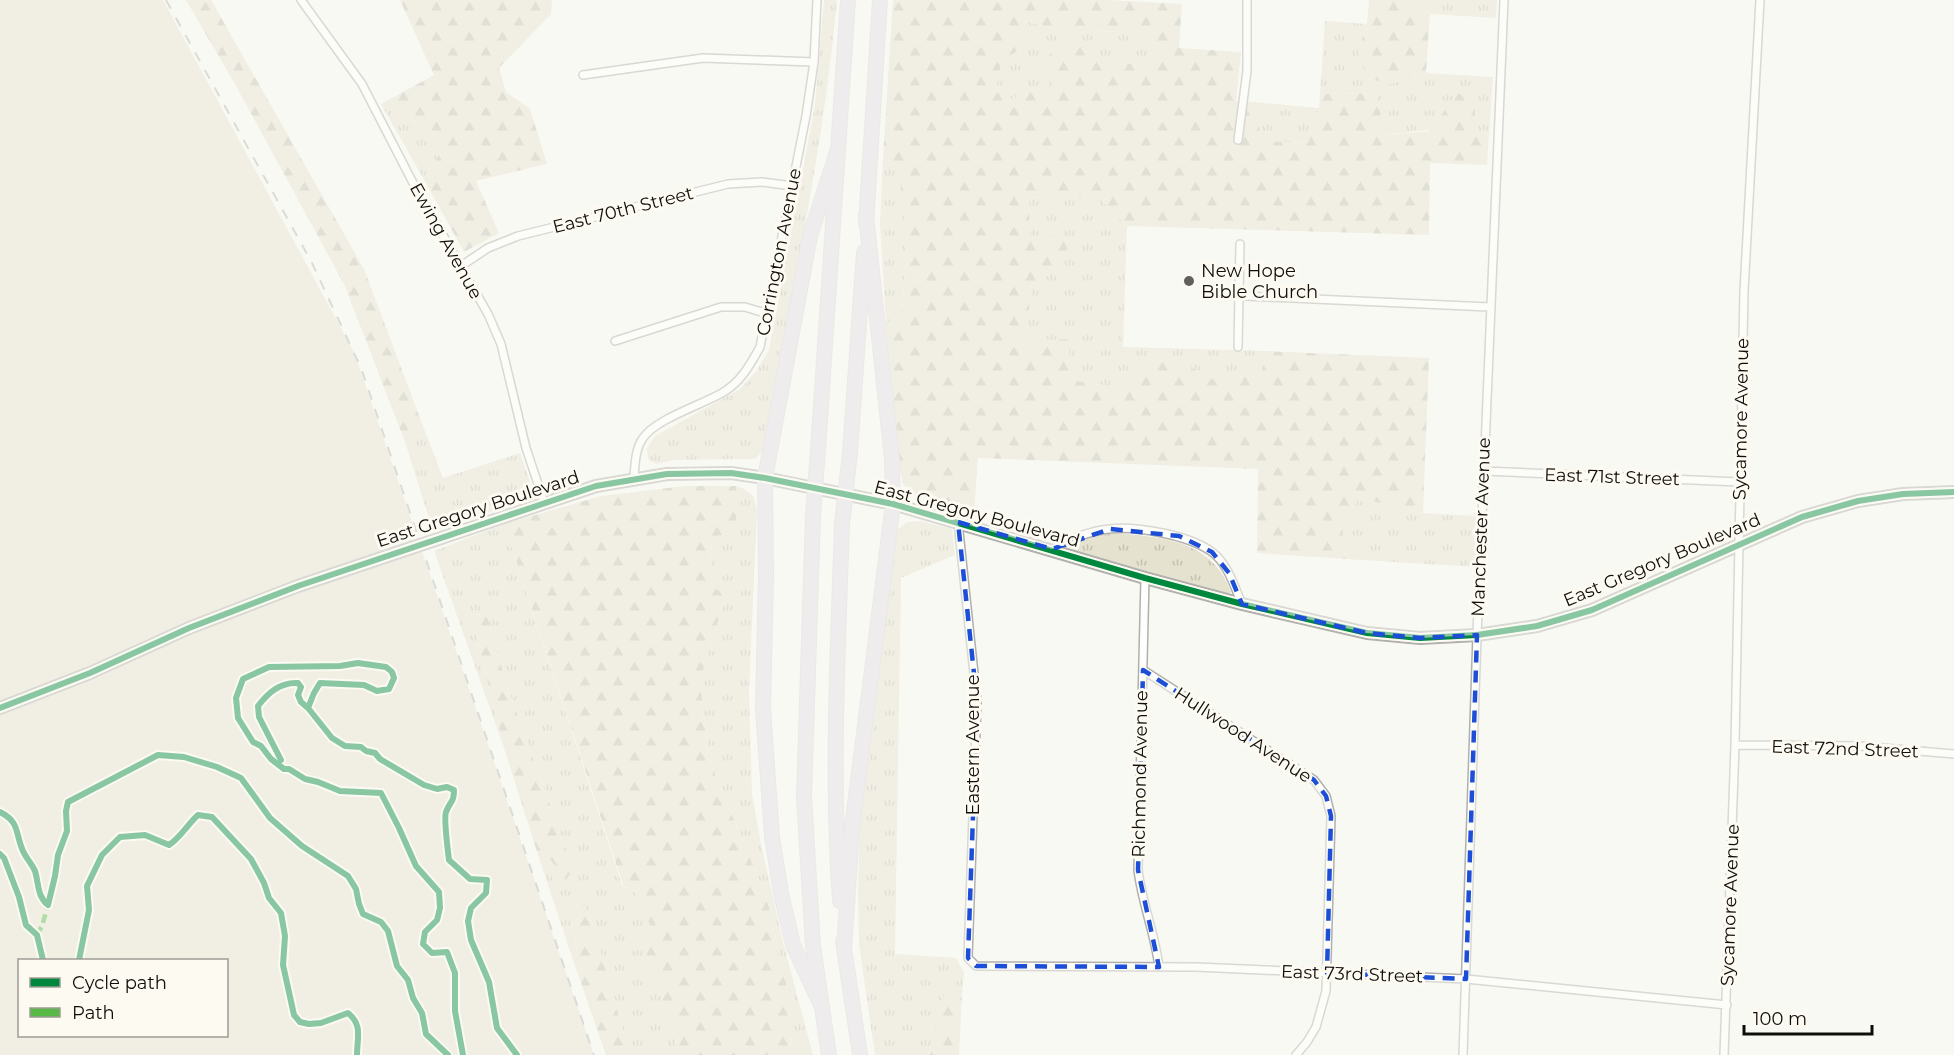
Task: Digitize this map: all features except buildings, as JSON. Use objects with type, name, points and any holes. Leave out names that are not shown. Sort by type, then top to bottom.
[{"type":"highway","points":[[829,1055],[813,946],[804,797],[813,515],[848,0]]},
{"type":"highway","points":[[860,1055],[844,950],[834,794],[834,731],[842,524],[850,453],[880,0]]},
{"type":"highway","points":[[821,1005],[793,945],[781,893],[772,837],[762,708],[766,574],[765,478],[810,236],[838,148]]},
{"type":"highway","points":[[844,950],[852,828],[893,504],[889,429],[866,215]]},
{"type":"main road","name":"East Gregory Boulevard","points":[[0,708],[90,674],[243,606],[544,502],[596,486],[634,478],[695,473],[731,473],[893,504],[1242,604],[1367,633],[1420,638],[1477,635],[1537,626],[1593,610],[1803,517],[1858,501],[1903,494],[1954,492]]},
{"type":"street","name":"Ewing Avenue","points":[[302,0],[362,84],[488,314],[501,344],[526,448],[544,502]]},
{"type":"street","name":"Corrington Avenue","points":[[634,478],[637,449],[648,432],[723,392],[747,372],[760,347],[806,117],[814,62],[817,0]]},
{"type":"street","points":[[1238,140],[1247,71],[1247,0]]},
{"type":"street","name":"Manchester Avenue","points":[[1463,1055],[1477,635],[1504,0]]},
{"type":"street","name":"Sycamore Avenue","points":[[1724,1055],[1735,746],[1744,291],[1760,0]]},
{"type":"street","points":[[583,75],[704,58],[814,62]]},
{"type":"street","name":"East 70th Street","points":[[460,266],[488,248],[518,236],[728,184],[762,182],[792,186]]},
{"type":"street","points":[[1238,347],[1240,244]]},
{"type":"street","points":[[1224,295],[1490,307]]},
{"type":"street","points":[[615,341],[721,307],[745,307],[768,314]]},
{"type":"street","name":"East 71st Street","points":[[1484,471],[1739,482]]},
{"type":"street","name":"Eastern Avenue","points":[[958,522],[977,702],[968,958],[976,966]]},
{"type":"street","points":[[1052,549],[1069,540],[1110,529],[1179,536],[1212,552],[1229,573],[1242,604]]},
{"type":"street","name":"Richmond Avenue","points":[[1145,578],[1138,870],[1141,896],[1156,942],[1159,967]]},
{"type":"street","name":"Hullwood Avenue","points":[[1143,670],[1314,780],[1326,796],[1331,816],[1327,973],[1323,1008],[1316,1027],[1296,1055]]},
{"type":"street","name":"East 72nd Street","points":[[1735,746],[1860,746],[1954,754]]},
{"type":"street","name":"East 73rd Street","points":[[976,966],[1196,967],[1466,979],[1727,1005]]},
{"type":"highlighted area","points":[[958,522],[1052,549],[1110,529],[1179,536],[1212,552],[1229,573],[1242,604],[1367,633],[1420,638],[1477,635],[1466,979],[1327,973],[1331,816],[1326,796],[1314,780],[1143,670],[1138,870],[1159,967],[976,966],[968,958],[977,702]]},
{"type":"green space","points":[[0,0],[163,0],[354,352],[594,1055],[0,1055]]},
{"type":"green space","points":[[186,0],[211,0],[364,269],[426,434],[405,442],[344,284],[236,86]]},
{"type":"green space","points":[[400,0],[552,0],[551,14],[499,68],[506,92],[530,109],[547,164],[476,181],[499,233],[464,252],[423,178],[440,154],[431,128],[400,117],[390,99],[434,75]]},
{"type":"green space","points":[[824,0],[837,0],[824,109],[816,164],[761,453],[755,459],[674,460],[656,464],[648,459],[647,448],[655,436],[740,389],[757,370],[769,350],[815,105]]},
{"type":"green space","points":[[893,0],[1109,0],[1182,4],[1179,48],[1241,52],[1236,101],[1252,102],[1263,141],[1308,143],[1319,108],[1320,94],[1377,93],[1384,135],[1430,131],[1457,93],[1475,102],[1475,130],[1489,135],[1487,165],[1430,163],[1429,235],[1127,226],[1101,199],[1029,197],[1030,240],[1064,232],[1068,252],[1051,274],[1032,284],[1025,341],[1068,339],[1072,380],[1129,390],[1138,362],[1181,362],[1216,381],[1261,373],[1267,351],[1429,358],[1423,513],[1359,498],[1342,523],[1346,559],[1257,553],[1258,469],[978,458],[974,512],[912,494],[903,484],[900,468],[886,324],[902,314],[907,241],[898,166],[883,157]],"holes":[[[1025,21],[1064,31],[1156,32],[1150,60],[1115,66],[1085,45],[1054,46],[1046,61],[1050,85],[1009,100],[995,91],[1002,60],[1018,51]]]},
{"type":"green space","points":[[1369,0],[1404,0],[1430,14],[1426,73],[1390,84],[1367,78],[1358,52],[1367,24]]},
{"type":"green space","points":[[1404,0],[1497,0],[1496,18],[1430,14]]},
{"type":"green space","points":[[1025,21],[1064,31],[1156,32],[1150,60],[1115,66],[1085,46],[1046,62],[1051,85],[1009,100],[995,91],[1002,60],[1018,51]]},
{"type":"green space","points":[[1325,21],[1367,24],[1358,52],[1390,84],[1426,73],[1493,77],[1489,135],[1450,129],[1383,135],[1377,93],[1320,94]]},
{"type":"green space","points":[[390,99],[400,117],[431,128],[440,154],[423,178],[381,104]]},
{"type":"green space","points":[[1252,102],[1319,108],[1308,143],[1263,141]]},
{"type":"green space","points":[[883,157],[898,166],[907,241],[902,314],[886,324],[880,223]]},
{"type":"green space","points":[[1029,197],[1101,199],[1127,226],[1123,347],[1267,351],[1261,373],[1216,381],[1181,362],[1129,390],[1071,380],[1025,341],[1032,284],[1051,274],[1030,240]]},
{"type":"green space","points":[[426,434],[443,478],[520,453],[535,497],[433,531],[405,442]]},
{"type":"green space","points":[[685,486],[736,486],[736,531],[711,538],[710,585],[726,595],[700,681],[708,757],[767,899],[789,998],[791,1055],[680,1055],[646,952],[653,932],[637,894],[623,885],[504,524],[601,496]]},
{"type":"green space","points":[[736,486],[752,495],[757,512],[749,691],[752,794],[783,942],[813,1055],[791,1055],[789,998],[767,899],[708,757],[700,681],[726,595],[710,585],[711,538],[736,531]]},
{"type":"green space","points":[[1359,498],[1423,513],[1476,516],[1475,567],[1346,559],[1342,523]]},
{"type":"green space","points":[[920,521],[952,529],[955,555],[901,578],[895,954],[956,958],[964,972],[962,994],[944,995],[929,1055],[875,1055],[859,945],[860,810],[897,530],[907,522]]},
{"type":"green space","points":[[504,524],[622,885],[637,894],[653,932],[646,952],[680,1055],[630,1055],[590,915],[580,901],[570,913],[577,951],[573,960],[539,858],[549,858],[573,869],[507,686],[487,615],[471,614],[504,748],[434,551]]},
{"type":"green space","points":[[1118,533],[1170,540],[1200,552],[1223,575],[1231,592],[1227,595],[1070,551],[1067,546],[1098,535]]},
{"type":"green space","points":[[471,614],[487,615],[507,686],[573,869],[566,880],[549,858],[539,858],[504,748]]},
{"type":"green space","points":[[580,901],[590,915],[630,1055],[606,1055],[573,960],[577,950],[570,913]]},
{"type":"green space","points":[[944,994],[962,994],[959,1055],[929,1055]]},
{"type":"railway","points":[[166,0],[312,263],[361,368],[594,1055]]},
{"type":"marked path","points":[[37,935],[48,905]]},
{"type":"cycle path","points":[[0,708],[90,673],[189,628],[298,586],[596,486],[667,474],[731,473],[893,504],[1242,604],[1367,633],[1420,638],[1477,635],[1537,626],[1592,610],[1802,517],[1858,501],[1903,494],[1954,492]]},
{"type":"cycle path","points":[[463,1055],[455,1011],[455,973],[447,952],[432,953],[423,944],[425,932],[437,920],[440,908],[439,892],[416,866],[381,793],[340,791],[305,779],[289,769],[284,769],[271,759],[261,746],[253,742],[238,718],[236,698],[243,679],[269,667],[340,666],[358,663],[386,667],[392,672],[394,678],[389,689],[377,691],[364,685],[320,683],[308,708],[332,738],[345,746],[361,747],[375,753],[380,759],[424,785],[437,789],[447,787],[454,790],[453,800],[447,808],[446,815],[449,860],[470,879],[487,880],[486,893],[471,908],[468,921],[471,940],[489,982],[497,1028],[517,1055]]},
{"type":"cycle path","points":[[281,760],[259,717],[258,706],[275,689],[286,684],[298,683],[301,687],[298,695],[301,702],[308,708]]},
{"type":"cycle path","points":[[0,812],[14,824],[23,851],[35,871],[40,894],[48,905],[58,855],[67,831],[68,802],[158,755],[184,757],[217,767],[241,778],[270,818],[302,846],[348,876],[356,889],[363,914],[381,922],[388,931],[397,966],[408,980],[413,998],[422,1013],[426,1034],[448,1055]]},
{"type":"cycle path","points":[[79,959],[89,910],[87,886],[102,855],[120,837],[145,835],[169,845],[198,815],[212,817],[251,859],[269,898],[281,913],[285,936],[283,965],[294,1015],[300,1022],[309,1024],[321,1023],[348,1013],[356,1022],[357,1055]]},
{"type":"cycle path","points":[[0,854],[4,858],[19,897],[26,925],[37,935],[43,959]]},
{"type":"place","name":"New Hope Bible Church","points":[[1189,281]]}]
